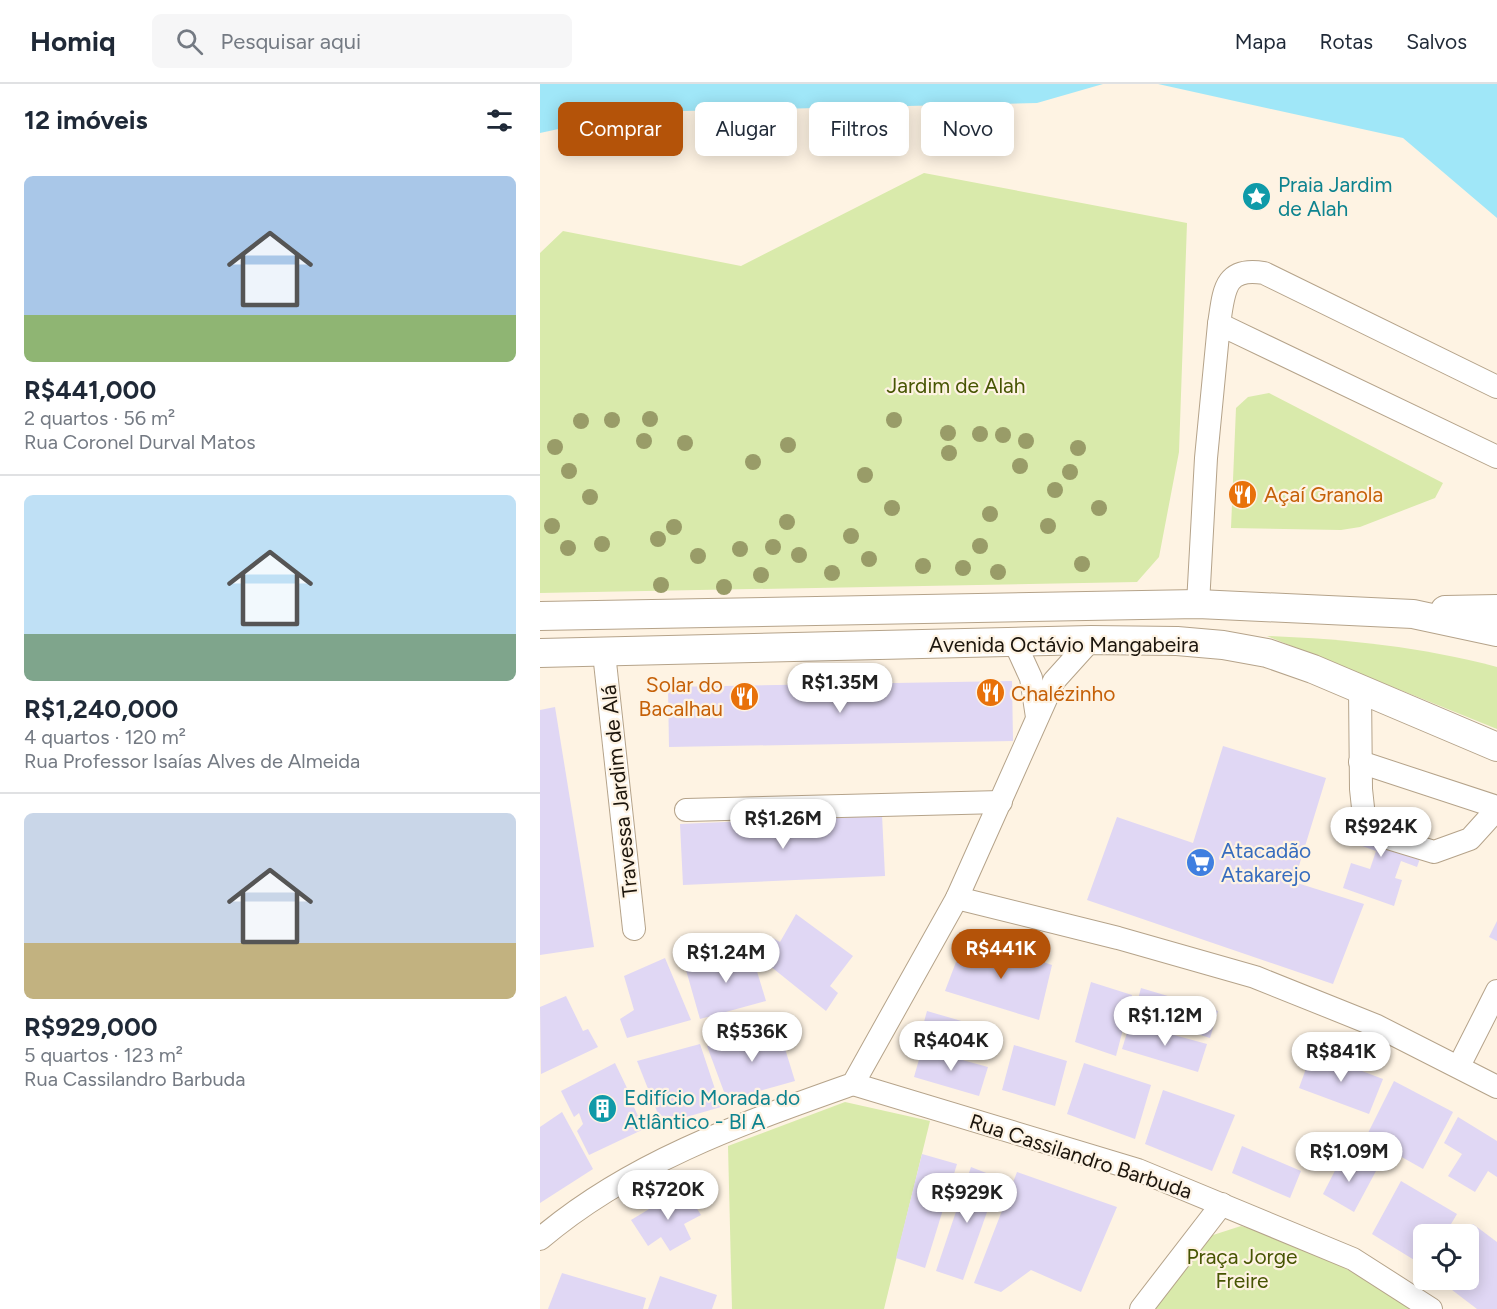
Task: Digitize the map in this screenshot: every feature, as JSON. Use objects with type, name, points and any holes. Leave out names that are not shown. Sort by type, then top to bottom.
[{"type":"main road","name":"Avenida Octávio Mangabeira","points":[[540,616],[1198,604],[1413,614],[1489,632]]},
{"type":"main road","points":[[1413,614],[1458,609],[1497,609]]},
{"type":"main road","name":"Avenida Octávio Mangabeira","points":[[540,653],[1091,640],[1177,641],[1267,653],[1495,745]]},
{"type":"street","points":[[1198,604],[1206,458],[1219,324],[1225,289],[1234,275],[1248,270],[1264,273],[1497,387]]},
{"type":"street","points":[[1219,324],[1497,457]]},
{"type":"street","points":[[540,1239],[605,1190],[665,1158],[754,1119],[853,1084],[957,898],[1054,681],[1091,640]]},
{"type":"street","points":[[1015,643],[1031,678],[1037,719]]},
{"type":"street","name":"Travessa Jardim de Alá","points":[[604,653],[634,929]]},
{"type":"street","points":[[1360,689],[1360,762],[1364,817],[1388,838],[1434,852],[1470,839],[1497,808],[1360,762]]},
{"type":"street","points":[[686,810],[1001,802]]},
{"type":"street","points":[[957,898],[1118,938],[1255,977],[1377,1026],[1497,1087]]},
{"type":"street","points":[[1459,1066],[1497,991]]},
{"type":"street","name":"Rua Cassilandro Barbuda","points":[[853,1084],[1138,1170],[1353,1259],[1431,1309]]},
{"type":"street","points":[[1141,1309],[1222,1204]]},
{"type":"green space","name":"Jardim de Alah","points":[[924,173],[1187,223],[1179,452],[1159,557],[1137,582],[540,593],[540,253],[563,231],[741,266]]},
{"type":"green space","points":[[1269,393],[1443,483],[1435,498],[1360,527],[1341,530],[1231,528],[1236,408],[1248,397]]},
{"type":"green space","points":[[1267,636],[1383,645],[1440,654],[1497,667],[1497,729]]},
{"type":"green space","points":[[845,1102],[930,1121],[884,1309],[732,1309],[728,1146]]},
{"type":"green space","name":"Praça Jorge Freire","points":[[1241,1226],[1309,1251],[1353,1272],[1416,1309],[1153,1309],[1210,1236]]},
{"type":"water","points":[[540,84],[1103,84],[1037,103],[921,102],[921,106],[909,106],[909,102],[809,102],[809,108],[797,108],[797,102],[695,102],[695,111],[683,111],[683,102],[558,102],[558,129],[540,133]]},
{"type":"water","points":[[1158,84],[1497,84],[1497,218],[1403,138]]},
{"type":"building","points":[[1012,681],[1013,741],[669,747],[668,687]]},
{"type":"building","points":[[555,707],[594,947],[540,955],[540,710]]},
{"type":"building","name":"Atacadão Atakarejo","points":[[1223,746],[1326,778],[1294,882],[1364,904],[1333,984],[1087,900],[1117,817],[1193,843]]},
{"type":"building","points":[[1352,812],[1427,839],[1417,867],[1401,861],[1395,878],[1402,880],[1394,906],[1343,888],[1351,863],[1370,869],[1376,851],[1343,839]]},
{"type":"building","points":[[882,815],[885,876],[683,885],[680,824]]},
{"type":"building","points":[[796,914],[853,956],[830,986],[838,993],[826,1011],[759,957],[773,938],[780,942]]},
{"type":"building","points":[[1497,921],[1497,941],[1489,937]]},
{"type":"building","points":[[749,945],[766,1001],[700,1019],[686,970]]},
{"type":"building","points":[[993,945],[1052,965],[1039,1020],[945,991],[956,962],[973,946]]},
{"type":"building","points":[[665,958],[691,1020],[627,1038],[620,1019],[634,1010],[624,976]]},
{"type":"building","points":[[1091,982],[1132,995],[1116,1056],[1075,1042]]},
{"type":"building","points":[[1141,988],[1218,1011],[1210,1038],[1134,1014]]},
{"type":"building","points":[[566,996],[583,1031],[588,1029],[598,1047],[541,1074],[540,1007]]},
{"type":"building","points":[[927,1011],[989,1029],[981,1058],[919,1040]]},
{"type":"building","points":[[1130,1023],[1207,1044],[1198,1072],[1122,1049]]},
{"type":"building","points":[[778,1026],[795,1081],[727,1100],[707,1046]]},
{"type":"building","points":[[700,1044],[721,1107],[662,1124],[637,1061]]},
{"type":"building","points":[[1014,1045],[1067,1061],[1055,1106],[1002,1090]]},
{"type":"building","points":[[922,1049],[988,1067],[979,1096],[914,1077]]},
{"type":"building","points":[[1312,1052],[1383,1079],[1369,1114],[1299,1088]]},
{"type":"building","name":"Edifício Morada do Atlântico - Bl A","points":[[615,1063],[627,1088],[624,1092],[630,1106],[633,1105],[644,1129],[589,1155],[577,1131],[583,1124],[579,1113],[574,1117],[561,1091]]},
{"type":"building","points":[[1084,1063],[1151,1085],[1135,1139],[1067,1114]]},
{"type":"building","points":[[1394,1081],[1453,1112],[1423,1169],[1366,1137]]},
{"type":"building","points":[[1163,1090],[1235,1115],[1212,1171],[1145,1144]]},
{"type":"building","points":[[562,1112],[593,1169],[540,1203],[540,1127]]},
{"type":"building","points":[[1458,1117],[1497,1141],[1497,1177],[1488,1171],[1475,1192],[1448,1176],[1462,1154],[1444,1143]]},
{"type":"building","points":[[1242,1146],[1301,1171],[1290,1198],[1232,1173]]},
{"type":"building","points":[[922,1154],[957,1164],[925,1268],[896,1258]]},
{"type":"building","points":[[1343,1155],[1376,1171],[1354,1212],[1323,1194]]},
{"type":"building","points":[[971,1167],[999,1178],[963,1280],[936,1271]]},
{"type":"building","points":[[1017,1172],[1117,1207],[1081,1292],[1031,1270],[1001,1292],[974,1283]]},
{"type":"building","points":[[1401,1181],[1457,1214],[1451,1224],[1413,1224],[1413,1259],[1372,1234]]},
{"type":"building","points":[[684,1188],[701,1215],[684,1224],[691,1239],[670,1251],[661,1237],[648,1246],[631,1220]]},
{"type":"building","points":[[1479,1228],[1497,1242],[1497,1309],[1477,1309],[1452,1290],[1479,1290]]},
{"type":"building","points":[[562,1273],[646,1298],[643,1309],[548,1309]]},
{"type":"building","points":[[660,1276],[717,1295],[712,1309],[648,1309]]},
{"type":"place","name":"Praia Jardim de Alah","points":[[1257,196]]},
{"type":"place","name":"Açaí Granola","points":[[1243,494]]},
{"type":"place","name":"Chalézinho","points":[[990,693]]},
{"type":"place","name":"Solar do Bacalhau","points":[[744,696]]},
{"type":"place","name":"Atacadão Atakarejo","points":[[1200,862]]},
{"type":"place","name":"Edifício Morada do Atlântico - Bl A","points":[[603,1109]]}]
